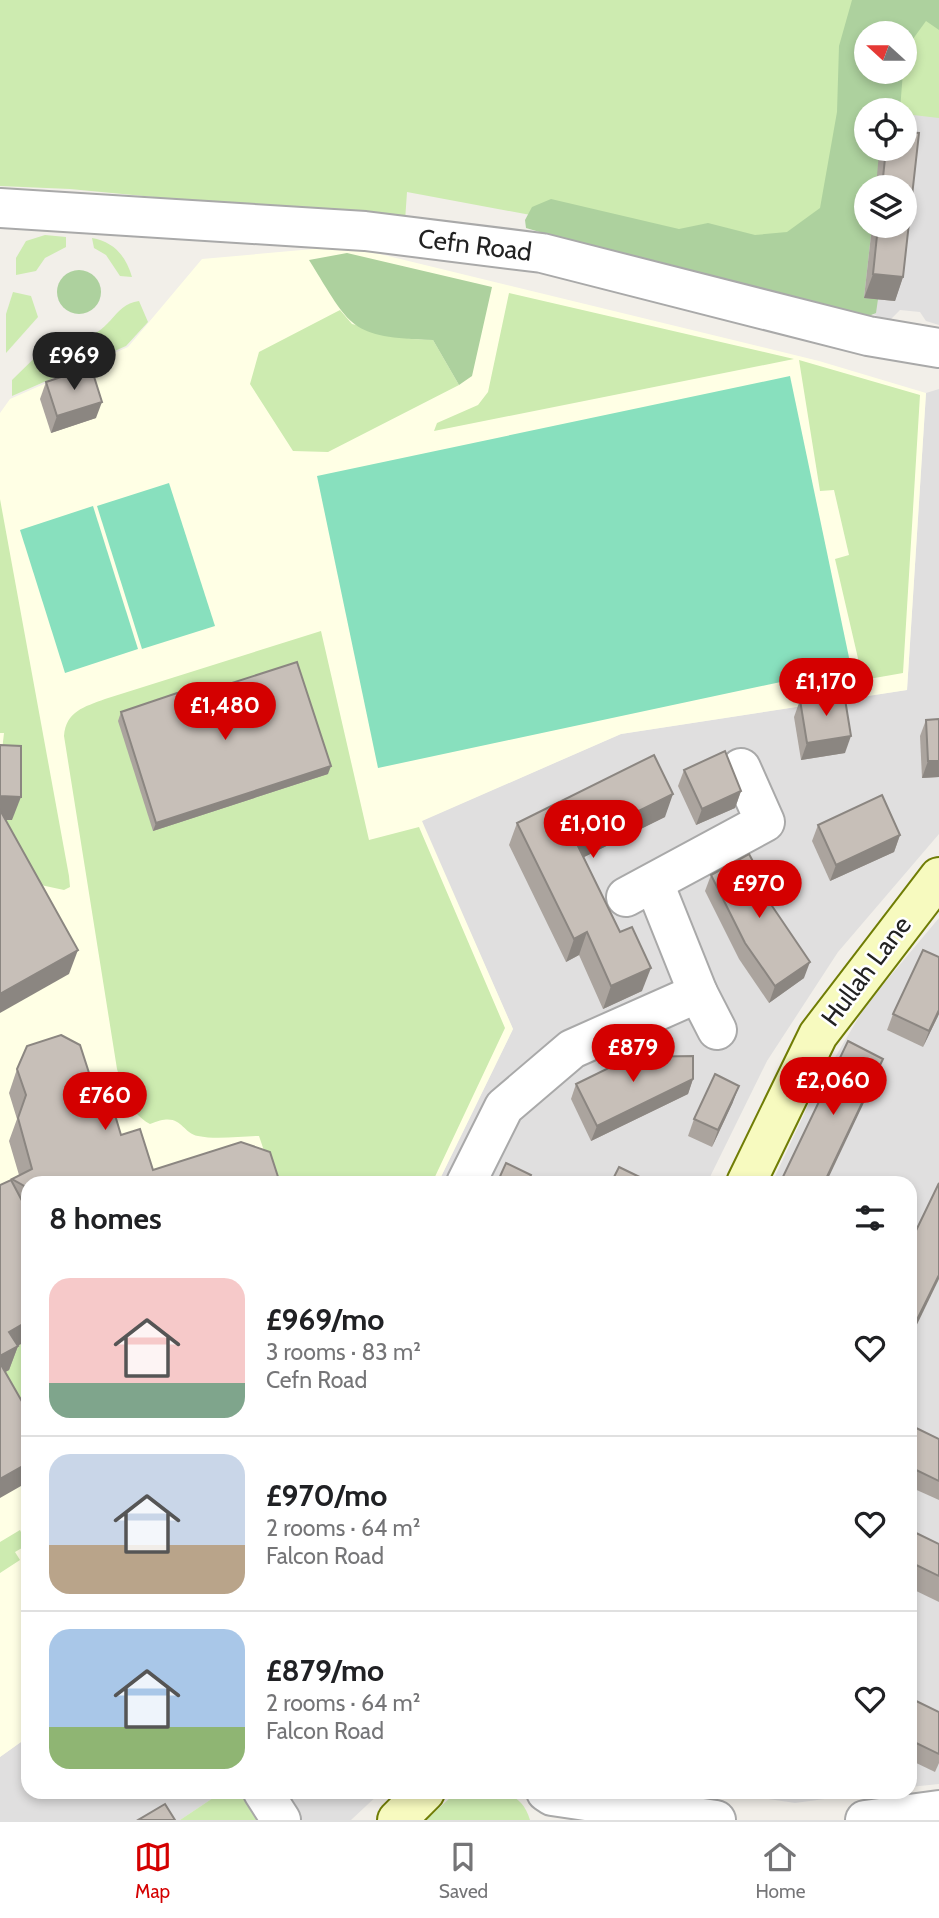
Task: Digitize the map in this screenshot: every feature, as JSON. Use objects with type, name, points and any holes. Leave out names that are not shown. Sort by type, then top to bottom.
[{"type":"street","name":"Cefn Road","points":[[0,208],[365,231],[542,253],[868,336],[939,348]]},
{"type":"street","points":[[717,1030],[640,890],[765,822],[741,768]]},
{"type":"street","name":"Hullah Lane","points":[[749,1176],[818,1035],[939,877]]},
{"type":"street","points":[[470,1176],[504,1107],[572,1049],[698,993]]},
{"type":"street","points":[[268,1799],[281,1820]]},
{"type":"street","points":[[397,1820],[418,1799]]},
{"type":"street","points":[[551,1803],[716,1820]]},
{"type":"street","points":[[865,1820],[939,1810]]},
{"type":"shaded area","points":[[939,0],[939,325],[926,321],[920,312],[900,310],[891,319],[883,319],[834,295],[854,204],[854,238],[917,238],[917,175],[860,175],[863,161],[917,161],[917,98],[905,98],[905,84],[917,84],[917,21]]},
{"type":"shaded area","points":[[347,246],[819,361],[926,393],[907,690],[621,734],[422,821],[513,1029],[441,1176],[21,1176],[21,1742],[0,1757],[0,413],[10,399],[128,347],[202,259]]},
{"type":"shaded area","points":[[939,389],[939,834],[838,952],[767,1061],[710,1176],[441,1176],[513,1029],[421,821],[621,734],[907,690],[926,393]]},
{"type":"shaded area","points":[[939,918],[939,1784],[917,1786],[917,1176],[775,1176],[814,1093],[866,1005]]},
{"type":"shaded area","points":[[21,1742],[21,1799],[212,1799],[180,1820],[0,1820],[0,1757]]},
{"type":"shaded area","points":[[285,1799],[374,1799],[351,1820],[300,1820]]},
{"type":"shaded area","points":[[768,1799],[824,1799],[795,1803]]},
{"type":"green space","points":[[0,0],[889,0],[874,21],[854,21],[854,84],[866,84],[866,98],[854,98],[854,161],[857,161],[833,295],[536,216],[407,192],[405,221],[70,189],[0,186]]},
{"type":"green space","points":[[852,0],[939,0],[939,30],[926,21],[917,33],[917,21],[854,21],[854,84],[902,84],[901,98],[854,98],[854,161],[880,161],[878,175],[854,175],[854,238],[871,238],[864,298],[878,299],[876,313],[864,318],[645,263],[526,228],[525,220],[532,207],[551,199],[679,229],[708,223],[755,235],[787,232],[820,208],[837,112],[839,46]]},
{"type":"green space","points":[[939,0],[939,118],[917,115],[917,98],[888,98],[889,84],[917,84],[917,21]]},
{"type":"green space","points":[[45,235],[66,237],[66,247],[45,258],[36,271],[16,275],[16,258],[26,241]]},
{"type":"green space","points":[[92,238],[107,243],[118,251],[132,277],[120,276],[106,255],[94,248]]},
{"type":"green space","points":[[347,253],[492,287],[472,376],[459,385],[433,340],[405,339],[368,332],[345,315],[309,260]]},
{"type":"green space","points":[[79,270],[94,277],[101,292],[94,307],[79,314],[64,307],[57,292],[64,277]]},
{"type":"green space","points":[[13,292],[31,296],[38,317],[6,353],[6,314]]},
{"type":"green space","points":[[509,293],[794,359],[434,431],[437,423],[478,405],[488,392]]},
{"type":"green space","points":[[139,301],[148,322],[126,346],[12,396],[12,380],[59,334],[76,337],[99,331],[120,310]]},
{"type":"green space","points":[[340,310],[352,324],[411,339],[433,340],[459,385],[328,452],[293,451],[250,384],[259,352]]},
{"type":"green space","points":[[799,360],[920,395],[903,673],[863,680],[835,559],[849,555],[834,490],[820,491]]},
{"type":"green space","points":[[790,376],[851,667],[378,768],[317,476]]},
{"type":"green space","points":[[169,483],[215,626],[142,649],[97,506]]},
{"type":"green space","points":[[0,499],[69,876],[70,887],[64,890],[36,884],[0,820],[12,820],[0,769],[4,733],[0,733]]},
{"type":"green space","points":[[93,506],[138,649],[65,673],[20,530]]},
{"type":"green space","points":[[321,631],[369,840],[419,827],[505,1028],[435,1176],[273,1176],[259,1136],[198,1136],[168,1119],[150,1124],[132,1107],[117,1069],[64,736],[72,715],[105,699]]},
{"type":"green space","points":[[21,1344],[21,1405],[0,1375],[0,1355]]},
{"type":"green space","points":[[20,1530],[21,1548],[15,1552],[20,1560],[0,1573],[0,1542]]},
{"type":"green space","points":[[212,1799],[248,1799],[264,1820],[180,1820]]},
{"type":"green space","points":[[449,1799],[516,1799],[530,1820],[426,1820]]},
{"type":"building","points":[[885,161],[916,161],[914,175],[883,175]]},
{"type":"building","points":[[877,238],[907,238],[903,277],[873,274]]},
{"type":"building","points":[[91,367],[102,402],[57,416],[46,382]]},
{"type":"building","points":[[297,662],[331,766],[156,823],[121,712],[177,693],[179,700]]},
{"type":"building","points":[[844,693],[851,736],[807,743],[800,700]]},
{"type":"building","points":[[939,719],[939,761],[928,761],[926,720]]},
{"type":"building","points":[[0,745],[21,746],[21,797],[0,796]]},
{"type":"building","points":[[725,751],[741,791],[702,809],[684,770]]},
{"type":"building","points":[[654,755],[673,794],[576,842],[620,932],[632,927],[651,968],[611,986],[587,932],[574,939],[517,823]]},
{"type":"building","points":[[882,795],[900,835],[836,865],[818,825]]},
{"type":"building","points":[[0,810],[78,950],[0,994]]},
{"type":"building","points":[[749,854],[774,901],[770,903],[810,962],[775,986],[745,943],[711,875]]},
{"type":"building","points":[[923,950],[939,957],[939,1010],[929,1031],[893,1014]]},
{"type":"building","points":[[61,1035],[80,1045],[91,1079],[103,1075],[121,1135],[140,1129],[153,1170],[241,1142],[270,1152],[278,1176],[21,1176],[21,1184],[12,1179],[32,1169],[18,1118],[26,1095],[17,1069],[27,1046]]},
{"type":"building","points":[[848,1041],[883,1059],[827,1176],[783,1176]]},
{"type":"building","points":[[693,1056],[693,1079],[597,1126],[576,1084],[631,1057]]},
{"type":"building","points":[[715,1074],[739,1086],[718,1130],[694,1119]]},
{"type":"building","points":[[506,1163],[531,1175],[530,1176],[500,1176]]},
{"type":"building","points":[[619,1167],[638,1176],[614,1176]]},
{"type":"building","points":[[11,1180],[21,1199],[21,1325],[9,1332],[18,1346],[0,1356],[0,1185]]},
{"type":"building","points":[[939,1183],[939,1275],[917,1320],[917,1229]]},
{"type":"building","points":[[0,1363],[21,1400],[21,1467],[0,1479]]},
{"type":"building","points":[[917,1428],[939,1439],[939,1481],[917,1470]]},
{"type":"building","points":[[917,1533],[939,1544],[939,1576],[917,1565]]},
{"type":"building","points":[[917,1701],[939,1712],[939,1754],[917,1743]]},
{"type":"building","points":[[165,1804],[175,1820],[138,1820]]}]
